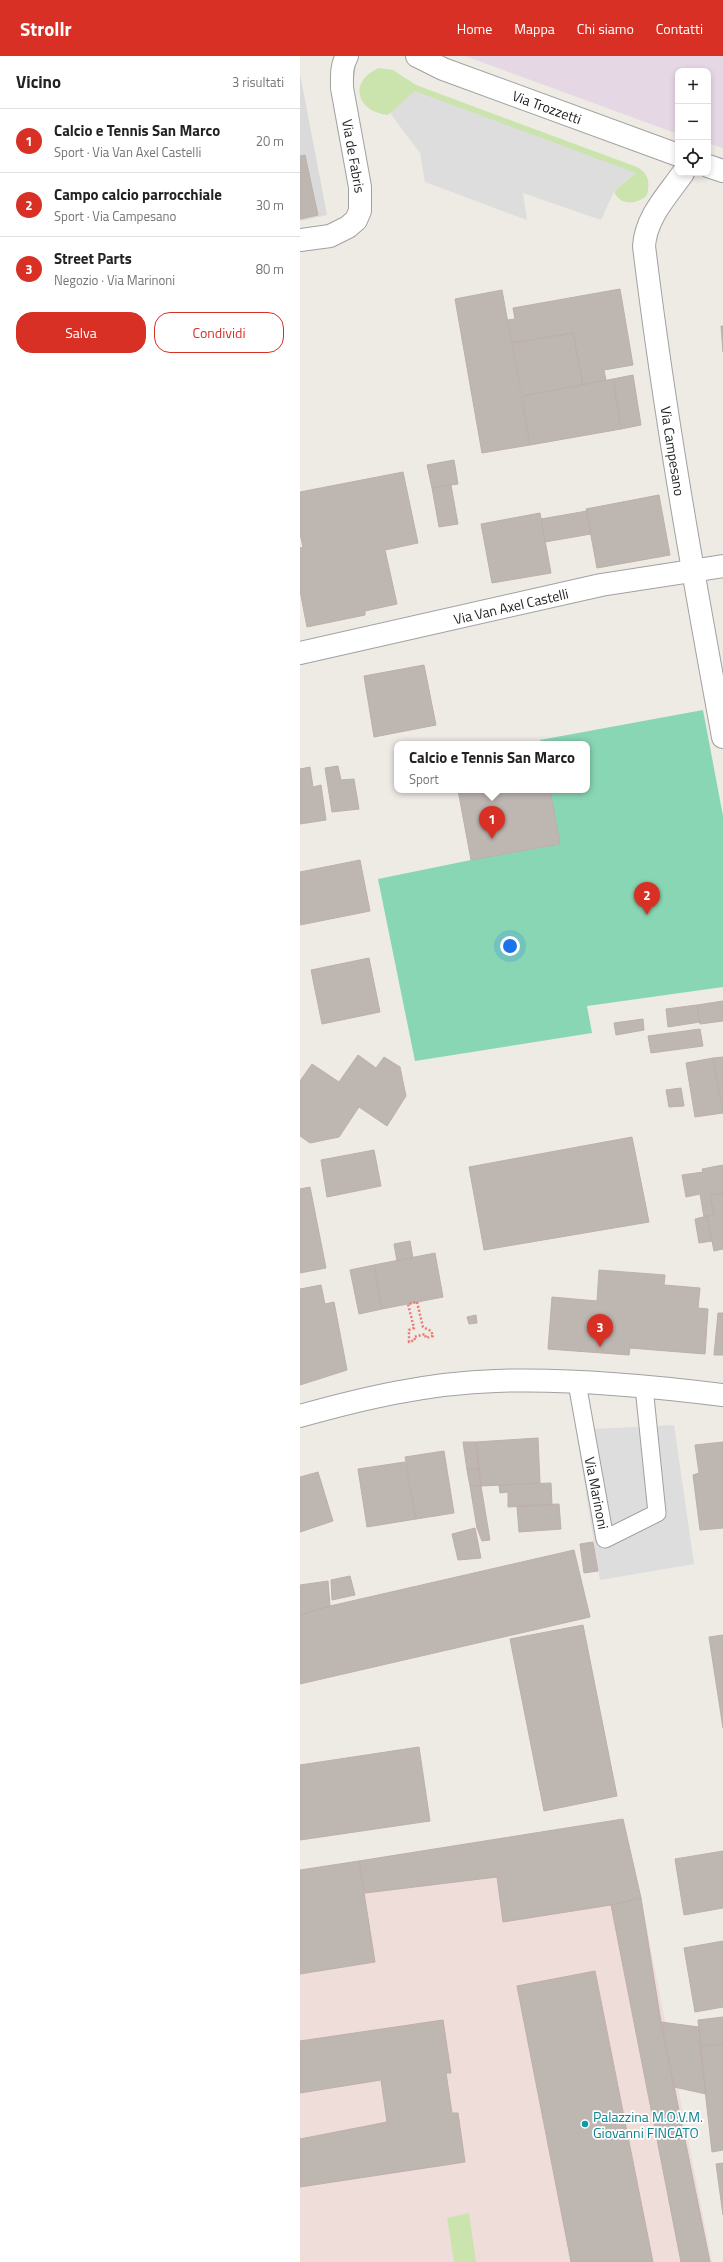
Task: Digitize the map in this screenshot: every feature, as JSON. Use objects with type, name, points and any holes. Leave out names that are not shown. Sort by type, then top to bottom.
[{"type":"street","name":"Via de Fabris","points":[[300,240],[330,236],[348,227],[356,220],[360,211],[360,187],[342,88],[342,74],[344,62],[347,56]]},
{"type":"street","name":"Via Trozzetti","points":[[417,56],[444,69],[675,154]]},
{"type":"street","points":[[711,167],[723,171]]},
{"type":"street","name":"Via Campesano","points":[[681,176],[648,222],[644,246],[657,356],[692,571],[723,737]]},
{"type":"street","name":"Via Van Axel Castelli","points":[[300,653],[601,585],[723,566]]},
{"type":"street","points":[[300,1416],[376,1396],[422,1388],[496,1380],[644,1387],[723,1395]]},
{"type":"lane","name":"Via Marinoni","points":[[577,1383],[605,1539],[657,1513],[644,1387]]},
{"type":"path","points":[[417,1302],[423,1327],[431,1331],[432,1336],[426,1338],[425,1334],[414,1337],[415,1340],[409,1342],[407,1334],[408,1330],[414,1328],[408,1304],[417,1302]]},
{"type":"shaded area","points":[[465,56],[723,56],[723,148],[711,144],[711,68],[675,68],[675,133]]},
{"type":"shaded area","points":[[300,74],[327,215],[300,221]]},
{"type":"shaded area","points":[[415,91],[636,173],[614,191],[601,220],[523,193],[527,220],[425,182],[420,153],[390,113]]},
{"type":"shaded area","points":[[674,1425],[694,1564],[600,1580],[576,1430]]},
{"type":"shaded area","points":[[623,1819],[641,1898],[712,2262],[300,2262],[300,1870]]},
{"type":"green space","points":[[379,68],[393,70],[416,85],[637,167],[644,172],[648,179],[647,195],[638,201],[633,202],[624,201],[616,196],[614,191],[635,174],[390,113],[388,115],[377,113],[363,102],[360,95],[360,88],[363,80]]},
{"type":"green space","points":[[703,710],[723,816],[723,987],[587,1006],[592,1033],[415,1061],[378,879],[471,860],[547,793],[590,793],[590,741],[540,740]]},
{"type":"green space","points":[[469,2213],[476,2262],[454,2262],[447,2218]]},
{"type":"building","points":[[305,155],[318,215],[300,219],[300,156]]},
{"type":"building","points":[[620,289],[633,365],[604,370],[606,380],[583,385],[573,333],[512,343],[508,320],[515,319],[513,308]]},
{"type":"building","points":[[502,290],[530,445],[482,453],[455,299]]},
{"type":"building","points":[[721,326],[723,326],[723,352]]},
{"type":"building","points":[[573,333],[583,385],[522,396],[512,343]]},
{"type":"building","points":[[633,375],[641,425],[621,429],[613,379]]},
{"type":"building","points":[[613,379],[621,429],[530,445],[522,396]]},
{"type":"building","points":[[454,460],[458,484],[432,488],[427,465]]},
{"type":"building","points":[[403,472],[418,543],[385,550],[397,604],[365,611],[365,615],[307,627],[300,591],[300,548],[303,547],[300,534],[300,492]]},
{"type":"building","points":[[451,485],[458,524],[439,527],[432,488]]},
{"type":"building","points":[[659,495],[670,555],[597,568],[586,509]]},
{"type":"building","points":[[587,511],[591,534],[545,542],[541,519]]},
{"type":"building","points":[[540,513],[551,573],[492,583],[481,524]]},
{"type":"building","points":[[424,665],[436,725],[374,737],[364,676]]},
{"type":"building","points":[[338,766],[341,780],[354,779],[359,809],[332,812],[325,768]]},
{"type":"building","points":[[310,767],[313,787],[321,785],[326,820],[300,824],[300,769]]},
{"type":"building","points":[[459,793],[551,793],[560,844],[471,860]]},
{"type":"building","points":[[360,860],[370,911],[300,925],[300,872]]},
{"type":"building","points":[[369,958],[380,1012],[322,1024],[311,970]]},
{"type":"building","points":[[723,1001],[723,1021],[700,1024],[697,1005]]},
{"type":"building","points":[[697,1005],[700,1022],[668,1027],[666,1009]]},
{"type":"building","points":[[643,1019],[644,1030],[616,1035],[614,1023]]},
{"type":"building","points":[[700,1029],[703,1046],[651,1053],[648,1036]]},
{"type":"building","points":[[358,1055],[376,1068],[384,1057],[400,1067],[406,1096],[387,1126],[359,1107],[339,1137],[310,1143],[300,1136],[300,1081],[312,1064],[339,1082]]},
{"type":"building","points":[[723,1057],[723,1112],[713,1058]]},
{"type":"building","points":[[713,1058],[723,1113],[695,1117],[686,1063]]},
{"type":"building","points":[[681,1088],[684,1106],[669,1107],[666,1090]]},
{"type":"building","points":[[632,1137],[649,1222],[484,1250],[469,1167]]},
{"type":"building","points":[[374,1150],[381,1186],[327,1197],[321,1160]]},
{"type":"building","points":[[723,1165],[723,1193],[710,1195],[714,1215],[704,1217],[700,1194],[686,1197],[682,1175],[703,1172],[702,1169]]},
{"type":"building","points":[[310,1187],[326,1268],[300,1273],[300,1189]]},
{"type":"building","points":[[723,1193],[723,1249],[714,1251],[707,1216],[714,1215],[710,1195]]},
{"type":"building","points":[[707,1216],[712,1241],[699,1243],[695,1219]]},
{"type":"building","points":[[410,1241],[413,1258],[397,1261],[394,1244]]},
{"type":"building","points":[[435,1253],[443,1297],[382,1309],[374,1265]]},
{"type":"building","points":[[374,1265],[382,1309],[359,1314],[350,1270]]},
{"type":"building","points":[[599,1270],[665,1275],[664,1285],[700,1288],[698,1308],[708,1309],[705,1354],[630,1348],[629,1355],[548,1349],[552,1297],[597,1301]]},
{"type":"building","points":[[321,1285],[325,1304],[334,1302],[347,1370],[300,1385],[300,1289]]},
{"type":"building","points":[[718,1313],[723,1313],[723,1355],[714,1355]]},
{"type":"building","points":[[476,1315],[477,1323],[469,1324],[467,1317]]},
{"type":"building","points":[[538,1438],[540,1483],[481,1486],[476,1442]]},
{"type":"building","points":[[463,1442],[476,1442],[479,1469],[467,1470]]},
{"type":"building","points":[[723,1442],[723,1528],[700,1530],[693,1475],[699,1473],[695,1445]]},
{"type":"building","points":[[444,1451],[454,1513],[416,1519],[405,1457]]},
{"type":"building","points":[[405,1462],[416,1519],[367,1527],[358,1469]]},
{"type":"building","points":[[479,1469],[481,1486],[470,1486],[467,1470]]},
{"type":"building","points":[[318,1472],[333,1521],[300,1532],[300,1477]]},
{"type":"building","points":[[551,1483],[552,1505],[508,1507],[508,1492],[500,1493],[499,1485]]},
{"type":"building","points":[[470,1486],[481,1486],[490,1540],[482,1541],[477,1528]]},
{"type":"building","points":[[559,1504],[561,1529],[519,1532],[517,1506]]},
{"type":"building","points":[[475,1528],[481,1558],[458,1560],[452,1534]]},
{"type":"building","points":[[593,1542],[598,1571],[584,1573],[580,1544]]},
{"type":"building","points":[[574,1550],[590,1617],[300,1684],[300,1615],[330,1606]]},
{"type":"building","points":[[350,1576],[355,1595],[332,1600],[331,1580]]},
{"type":"building","points":[[328,1581],[330,1606],[300,1615],[300,1585]]},
{"type":"building","points":[[583,1625],[617,1796],[544,1811],[510,1639]]},
{"type":"building","points":[[723,1635],[723,1728],[709,1637]]},
{"type":"building","points":[[419,1747],[430,1821],[300,1840],[300,1765]]},
{"type":"building","points":[[623,1819],[641,1898],[611,1905],[503,1922],[497,1877],[365,1893],[359,1861]]},
{"type":"building","points":[[723,1851],[723,1908],[684,1915],[675,1859]]},
{"type":"building","points":[[359,1861],[375,1962],[300,1974],[300,1870]]},
{"type":"building","points":[[641,1898],[661,2022],[710,2262],[681,2262],[611,1905]]},
{"type":"building","points":[[723,1941],[723,2007],[695,2012],[684,1948]]},
{"type":"building","name":"Palazzina M.O.V.M. Giovanni FINCATO","points":[[595,1971],[653,2262],[571,2262],[517,1986]]},
{"type":"building","points":[[723,2017],[723,2044],[700,2046],[698,2020]]},
{"type":"building","points":[[443,2020],[451,2073],[446,2073],[452,2113],[458,2113],[465,2162],[300,2187],[300,2139],[387,2122],[381,2080],[300,2093],[300,2041]]},
{"type":"building","points":[[661,2022],[699,2027],[706,2094],[674,2087]]},
{"type":"building","points":[[723,2044],[723,2150],[712,2152],[700,2046]]},
{"type":"building","points":[[723,2163],[723,2215],[716,2164]]},
{"type":"place","name":"Calcio e Tennis San Marco","points":[[492,839]]},
{"type":"place","name":"Campo calcio parrocchiale","points":[[647,915]]},
{"type":"place","name":"Street Parts","points":[[600,1347]]},
{"type":"place","name":"Palazzina M.O.V.M. Giovanni FINCATO","points":[[585,2124]]}]
